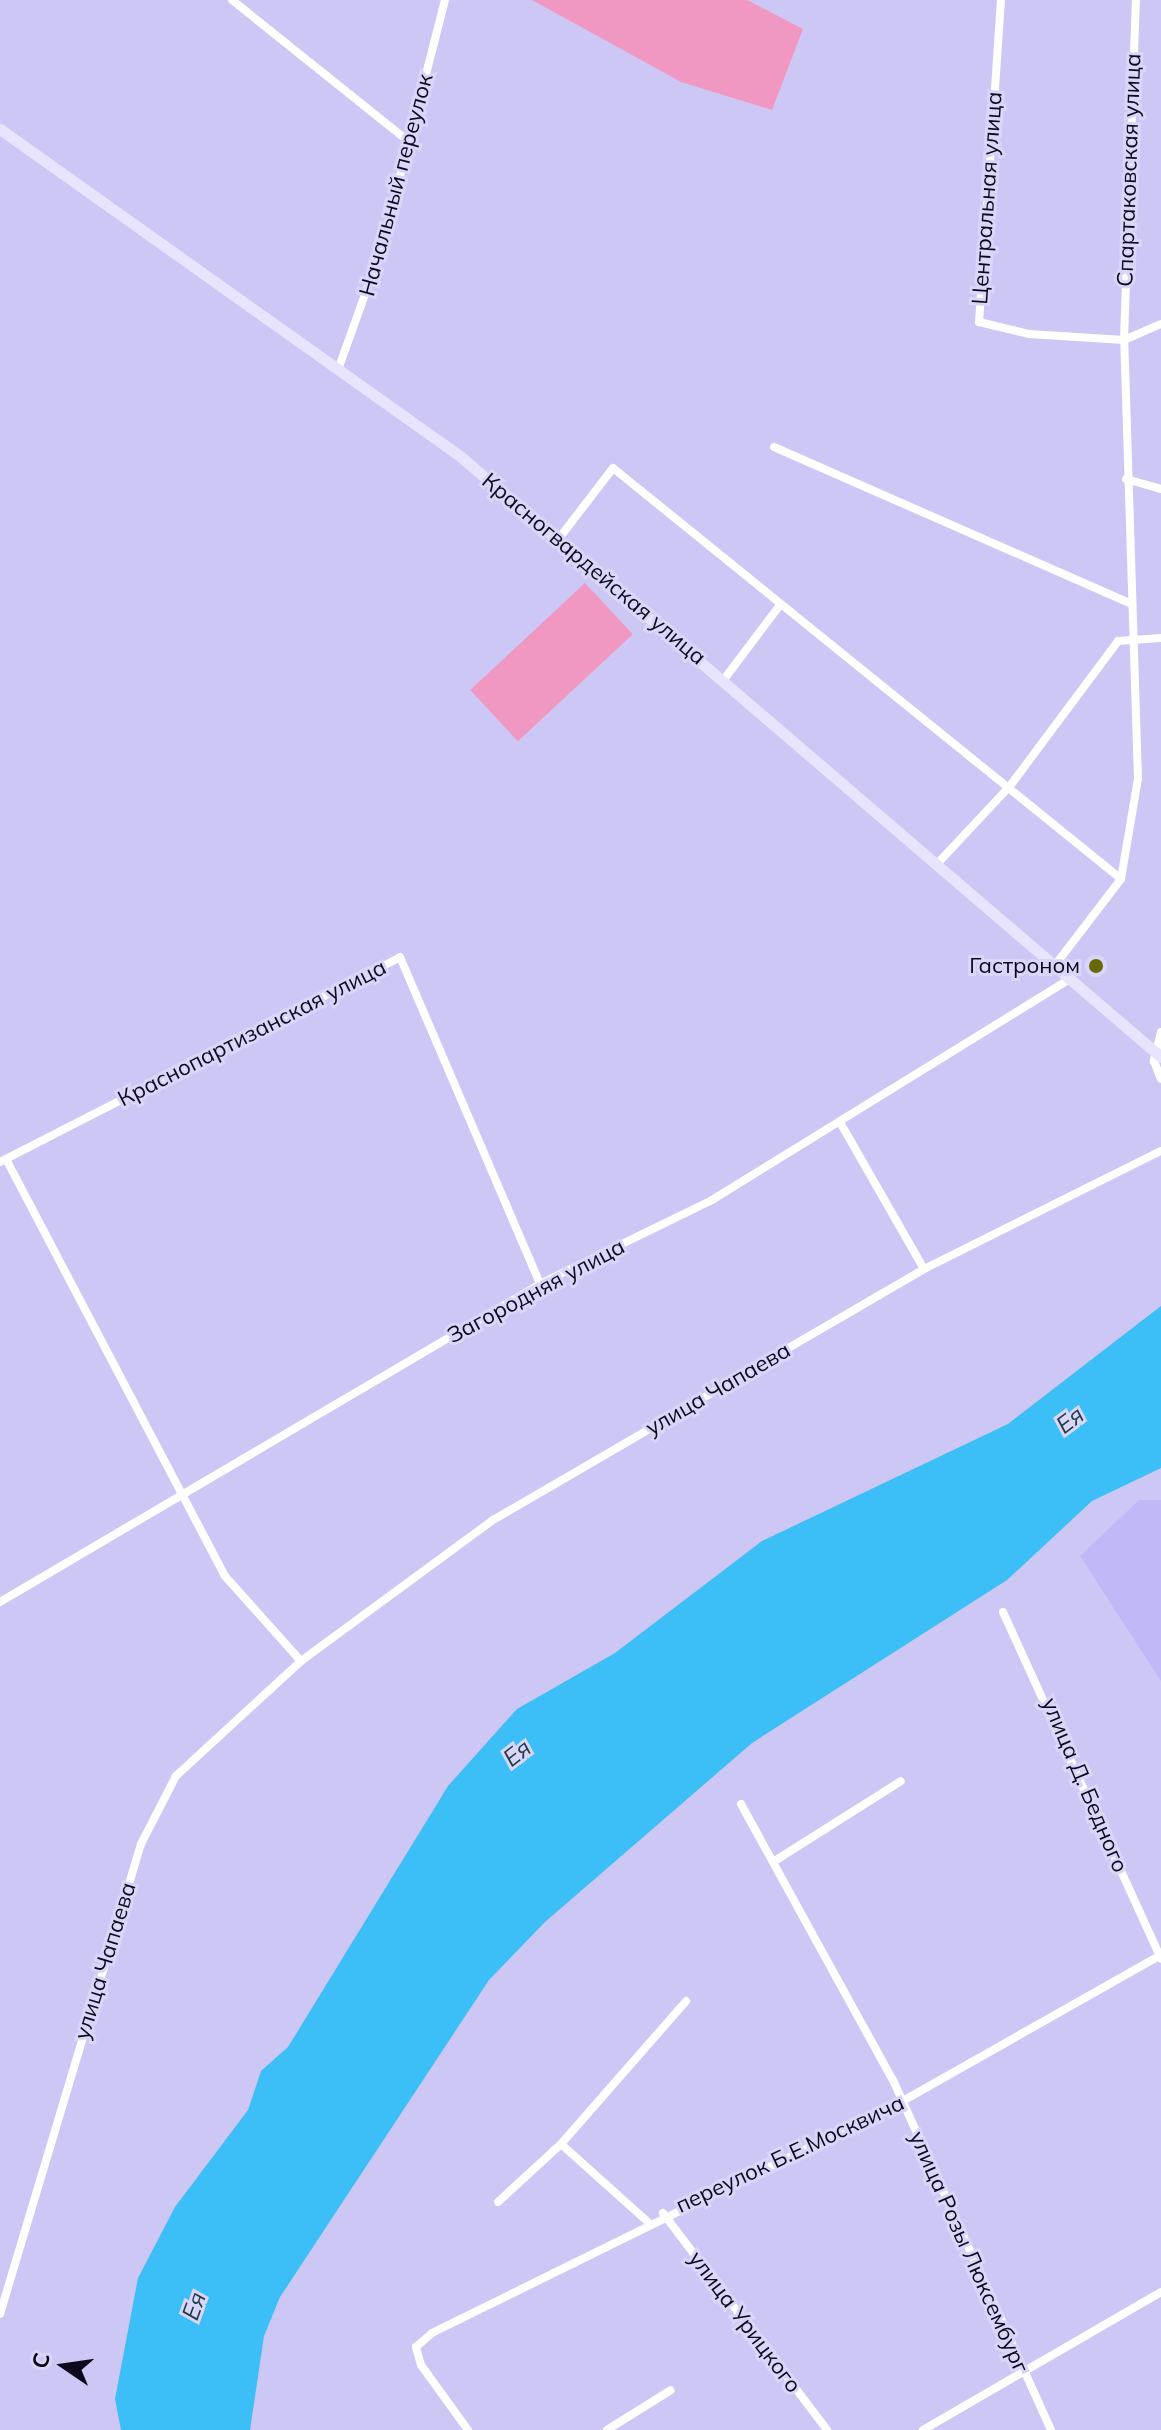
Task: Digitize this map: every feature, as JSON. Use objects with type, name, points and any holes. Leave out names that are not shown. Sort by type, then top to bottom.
[{"type":"street","points":[[232,0],[409,142]]},
{"type":"street","name":"Начальный переулок","points":[[339,367],[382,247],[445,0]]},
{"type":"street","name":"Центральная улица","points":[[1001,0],[979,322],[1029,334],[1124,340]]},
{"type":"street","name":"Спартаковская улица","points":[[1124,340],[1136,0]]},
{"type":"street","name":"Красногвардейская улица","points":[[0,129],[227,295],[339,367],[460,456],[557,541],[725,678],[1158,1054]]},
{"type":"street","points":[[1056,964],[1121,879],[1138,779],[1136,639],[1131,604],[1124,340],[1161,324]]},
{"type":"street","points":[[774,447],[1131,604]]},
{"type":"street","points":[[557,541],[613,468],[780,605],[1010,786],[1121,879]]},
{"type":"street","points":[[1126,479],[1161,489]]},
{"type":"street","points":[[725,678],[780,605]]},
{"type":"street","points":[[937,864],[1010,786],[1118,641],[1161,638]]},
{"type":"street","name":"Краснопартизанская улица","points":[[3,1161],[400,957],[540,1284]]},
{"type":"street","name":"Загородняя улица","points":[[0,1602],[540,1284],[712,1200],[841,1124],[1071,978]]},
{"type":"street","points":[[1161,1032],[1158,1054],[1161,1079]]},
{"type":"street","points":[[841,1124],[924,1269]]},
{"type":"street","name":"улица Чапаева","points":[[0,2314],[155,1809],[176,1776],[301,1661],[493,1520],[924,1269],[1159,1152]]},
{"type":"street","points":[[3,1161],[238,1597],[301,1661]]},
{"type":"street","name":"улица Д. Бедного","points":[[1003,1612],[1160,1957]]},
{"type":"street","points":[[773,1862],[901,1781]]},
{"type":"street","name":"улица Розы Люксембург","points":[[741,1804],[901,2102],[1051,2430]]},
{"type":"street","name":"переулок Б.Е.Москвича","points":[[468,2430],[416,2347],[432,2333],[663,2213],[901,2102],[1160,1957]]},
{"type":"street","points":[[498,2202],[561,2144],[686,2001]]},
{"type":"street","points":[[561,2144],[648,2222]]},
{"type":"street","name":"улица Урицкого","points":[[663,2213],[827,2430]]},
{"type":"street","points":[[923,2430],[1161,2292]]},
{"type":"street","points":[[607,2430],[671,2390]]},
{"type":"shaded area","points":[[532,0],[747,0],[803,29],[772,110],[681,82]]},
{"type":"shaded area","points":[[585,583],[633,634],[518,741],[470,690]]},
{"type":"shaded area","points":[[1139,1500],[1161,1500],[1161,1681],[1080,1556]]},
{"type":"water","name":"Ея","points":[[1161,1306],[1161,1468],[1092,1501],[1007,1580],[752,1743],[545,1922],[489,1980],[280,2297],[264,2336],[250,2430],[121,2430],[115,2399],[138,2278],[175,2207],[248,2110],[261,2071],[288,2047],[448,1786],[517,1709],[615,1653],[762,1541],[1008,1424]]},
{"type":"place","name":"Гастроном","points":[[1096,966]]}]
